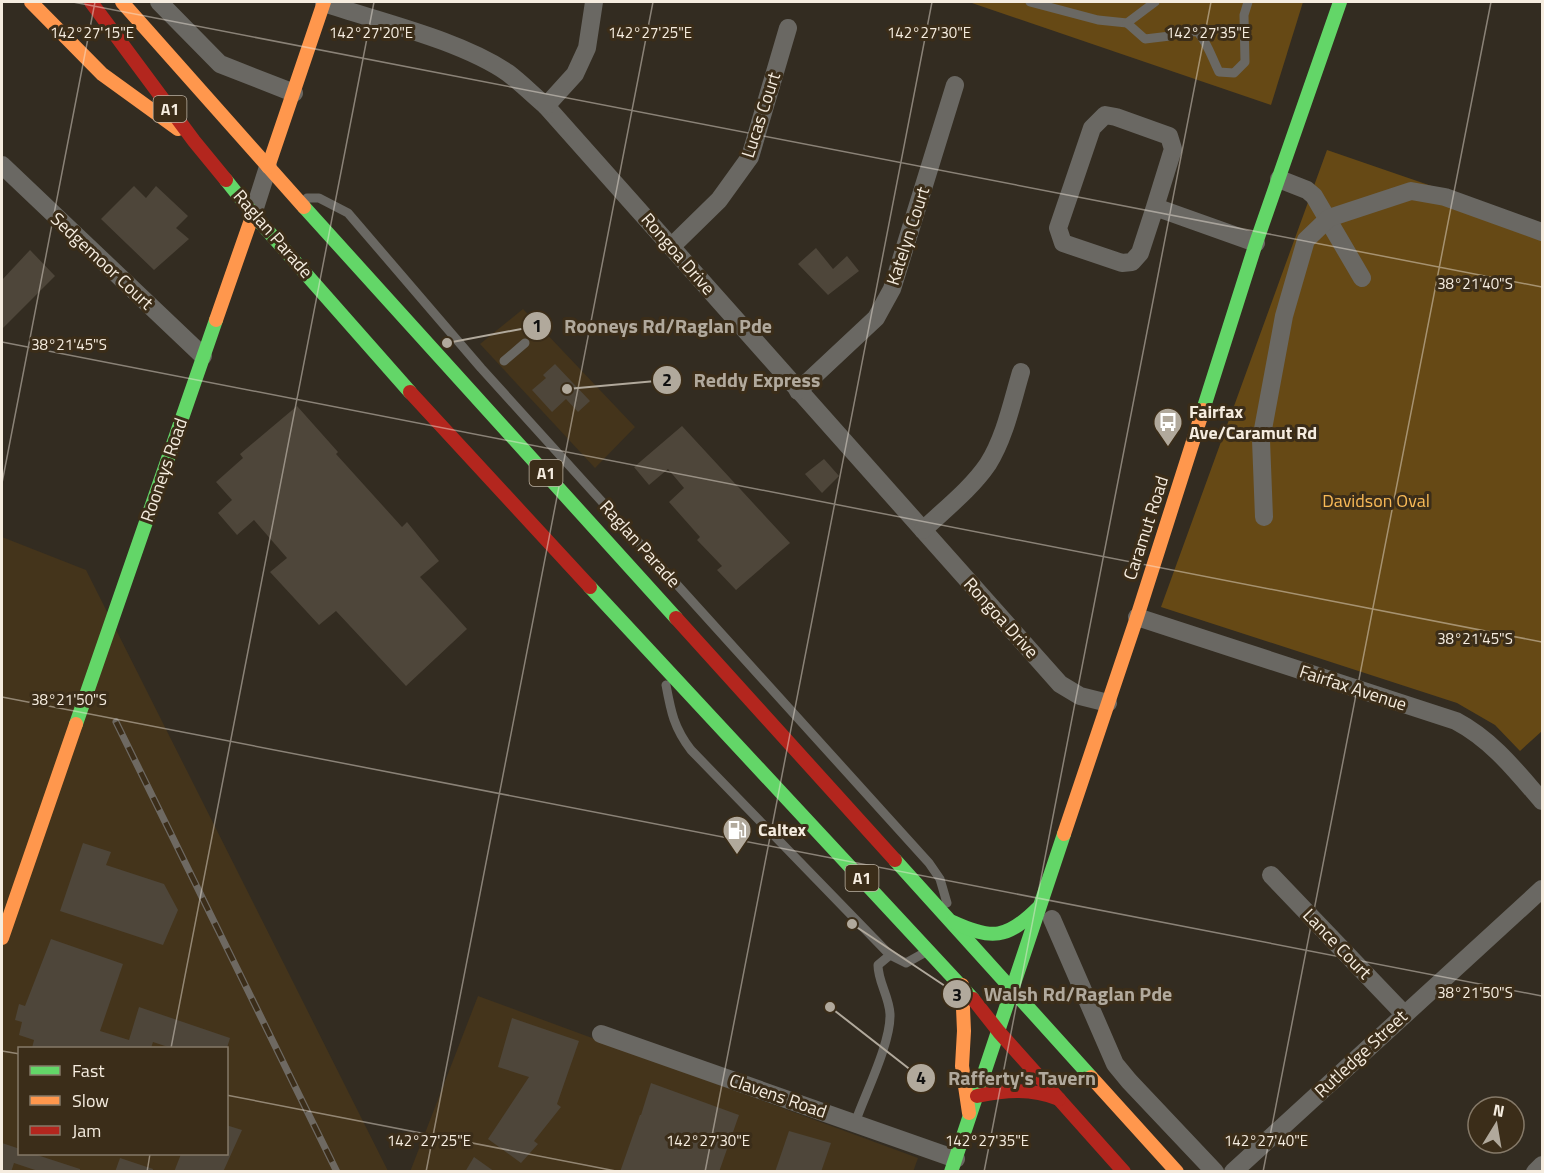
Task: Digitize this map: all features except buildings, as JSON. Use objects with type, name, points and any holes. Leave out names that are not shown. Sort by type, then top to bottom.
[{"type":"main road","points":[[31,2],[102,74],[194,141]]},
{"type":"main road","name":"Raglan Parade","points":[[91,2],[194,141],[253,213],[391,371],[663,667],[962,985],[999,1032],[1059,1099],[1076,1103],[1106,1151],[1124,1172]]},
{"type":"main road","name":"Raglan Parade","points":[[122,2],[268,167],[1177,1172]]},
{"type":"main road","name":"Rooneys Road","points":[[268,167],[324,2]]},
{"type":"main road","name":"Caramut Road","points":[[954,1165],[1137,617],[1256,243],[1340,2]]},
{"type":"main road","name":"Rooneys Road","points":[[2,938],[253,213]]},
{"type":"main road","points":[[951,921],[980,934],[1005,934],[1018,927],[1042,904]]},
{"type":"main road","points":[[962,985],[964,1031],[962,1066],[969,1119]]},
{"type":"main road","points":[[1076,1103],[1097,1082]]},
{"type":"main road","points":[[977,1096],[1019,1089],[1038,1091],[1059,1099]]},
{"type":"street","points":[[159,2],[219,64],[294,93]]},
{"type":"street","name":"Rongoa Drive","points":[[324,2],[481,57],[508,74],[546,106],[1060,684],[1080,696],[1108,703]]},
{"type":"street","points":[[546,106],[575,74],[587,48],[594,2]]},
{"type":"street","name":"Lucas Court","points":[[672,246],[719,200],[750,157],[788,28]]},
{"type":"street","name":"Katelyn Court","points":[[798,391],[876,318],[892,289],[955,85]]},
{"type":"street","points":[[1105,115],[1169,136],[1173,149],[1155,207],[1140,253],[1132,262],[1122,263],[1063,243],[1058,228],[1092,128],[1105,115]]},
{"type":"street","name":"Sedgemoor Court","points":[[2,165],[203,356]]},
{"type":"street","name":"Rooneys Road","points":[[253,213],[268,167]]},
{"type":"street","points":[[1278,179],[1307,190],[1314,196],[1329,218],[1362,278]]},
{"type":"street","points":[[1264,517],[1261,440],[1284,316],[1306,240],[1329,218],[1411,191],[1445,197],[1542,232]]},
{"type":"street","points":[[1155,207],[1256,243]]},
{"type":"street","points":[[923,530],[972,485],[989,462],[1000,439],[1021,372]]},
{"type":"street","name":"Fairfax Avenue","points":[[1137,617],[1456,722],[1475,731],[1494,747],[1542,801]]},
{"type":"street","name":"Lance Court","points":[[1271,875],[1404,1014]]},
{"type":"street","name":"Rutledge Street","points":[[1233,1172],[1542,889]]},
{"type":"street","points":[[1052,919],[1115,1064],[1215,1172]]},
{"type":"street","name":"Clavens Road","points":[[601,1034],[855,1123],[954,1165]]},
{"type":"street","points":[[1097,1082],[1115,1064]]},
{"type":"street","points":[[1106,1151],[1108,1172]]},
{"type":"street","points":[[1535,1172],[1542,1165]]},
{"type":"lane","points":[[1030,2],[1098,20],[1127,23],[1145,39],[1170,36],[1183,31],[1198,32],[1206,42],[1220,72],[1234,73],[1245,62],[1244,15],[1248,2]]},
{"type":"lane","points":[[1127,23],[1155,2]]},
{"type":"lane","name":"Raglan Parade","points":[[299,199],[319,198],[348,213],[481,368],[929,863],[940,879],[951,921]]},
{"type":"lane","points":[[504,361],[525,343]]},
{"type":"lane","points":[[663,667],[671,716],[681,737],[691,750],[890,955],[906,963],[929,951]]},
{"type":"lane","points":[[855,1123],[889,1033],[889,1002],[878,976],[878,965],[890,955]]},
{"type":"shaded area","points":[[523,309],[635,427],[595,468],[480,344]]},
{"type":"shaded area","points":[[2,537],[86,570],[388,1171],[2,1171]]},
{"type":"shaded area","points":[[478,996],[918,1158],[913,1172],[410,1172]]},
{"type":"green space","points":[[969,2],[1303,2],[1271,105]]},
{"type":"green space","name":"Davidson Oval","points":[[1327,150],[1542,224],[1542,731],[1520,751],[1495,725],[1457,703],[1161,607]]},
{"type":"railway","points":[[116,722],[337,1172]]},
{"type":"traffic: fast","points":[[1203,410],[1256,243],[1340,2]]},
{"type":"traffic: fast","points":[[226,180],[253,214],[410,392]]},
{"type":"traffic: fast","points":[[304,207],[676,618]]},
{"type":"traffic: fast","points":[[76,724],[216,320]]},
{"type":"traffic: fast","points":[[590,587],[973,999]]},
{"type":"traffic: fast","points":[[951,1172],[1064,834]]},
{"type":"traffic: fast","points":[[895,860],[1091,1077]]},
{"type":"traffic: fast","points":[[953,922],[978,932],[999,933],[1017,926],[1038,908]]},
{"type":"traffic: slow","points":[[31,2],[102,74],[178,129]]},
{"type":"traffic: slow","points":[[122,2],[304,207]]},
{"type":"traffic: slow","points":[[268,167],[324,2]]},
{"type":"traffic: slow","points":[[216,320],[253,214]]},
{"type":"traffic: slow","points":[[1064,834],[1203,410]]},
{"type":"traffic: slow","points":[[2,938],[76,724]]},
{"type":"traffic: slow","points":[[962,985],[964,1031],[962,1066],[969,1113]]},
{"type":"traffic: slow","points":[[1091,1077],[1177,1172]]},
{"type":"traffic: jam","points":[[91,2],[194,141],[226,180]]},
{"type":"traffic: jam","points":[[410,392],[590,587]]},
{"type":"traffic: jam","points":[[676,618],[895,860]]},
{"type":"traffic: jam","points":[[973,999],[999,1032],[1124,1172]]},
{"type":"traffic: jam","points":[[977,1096],[1018,1091],[1049,1095],[1059,1099]]},
{"type":"place","name":"Rooneys Rd/Raglan Pde","points":[[447,343]]},
{"type":"place","name":"Reddy Express","points":[[567,389]]},
{"type":"place","name":"Fairfax Ave/Caramut Rd","points":[[1168,448]]},
{"type":"place","name":"Caltex","points":[[737,856]]},
{"type":"place","name":"Walsh Rd/Raglan Pde","points":[[852,924]]},
{"type":"place","name":"Rafferty's Tavern","points":[[830,1007]]}]
